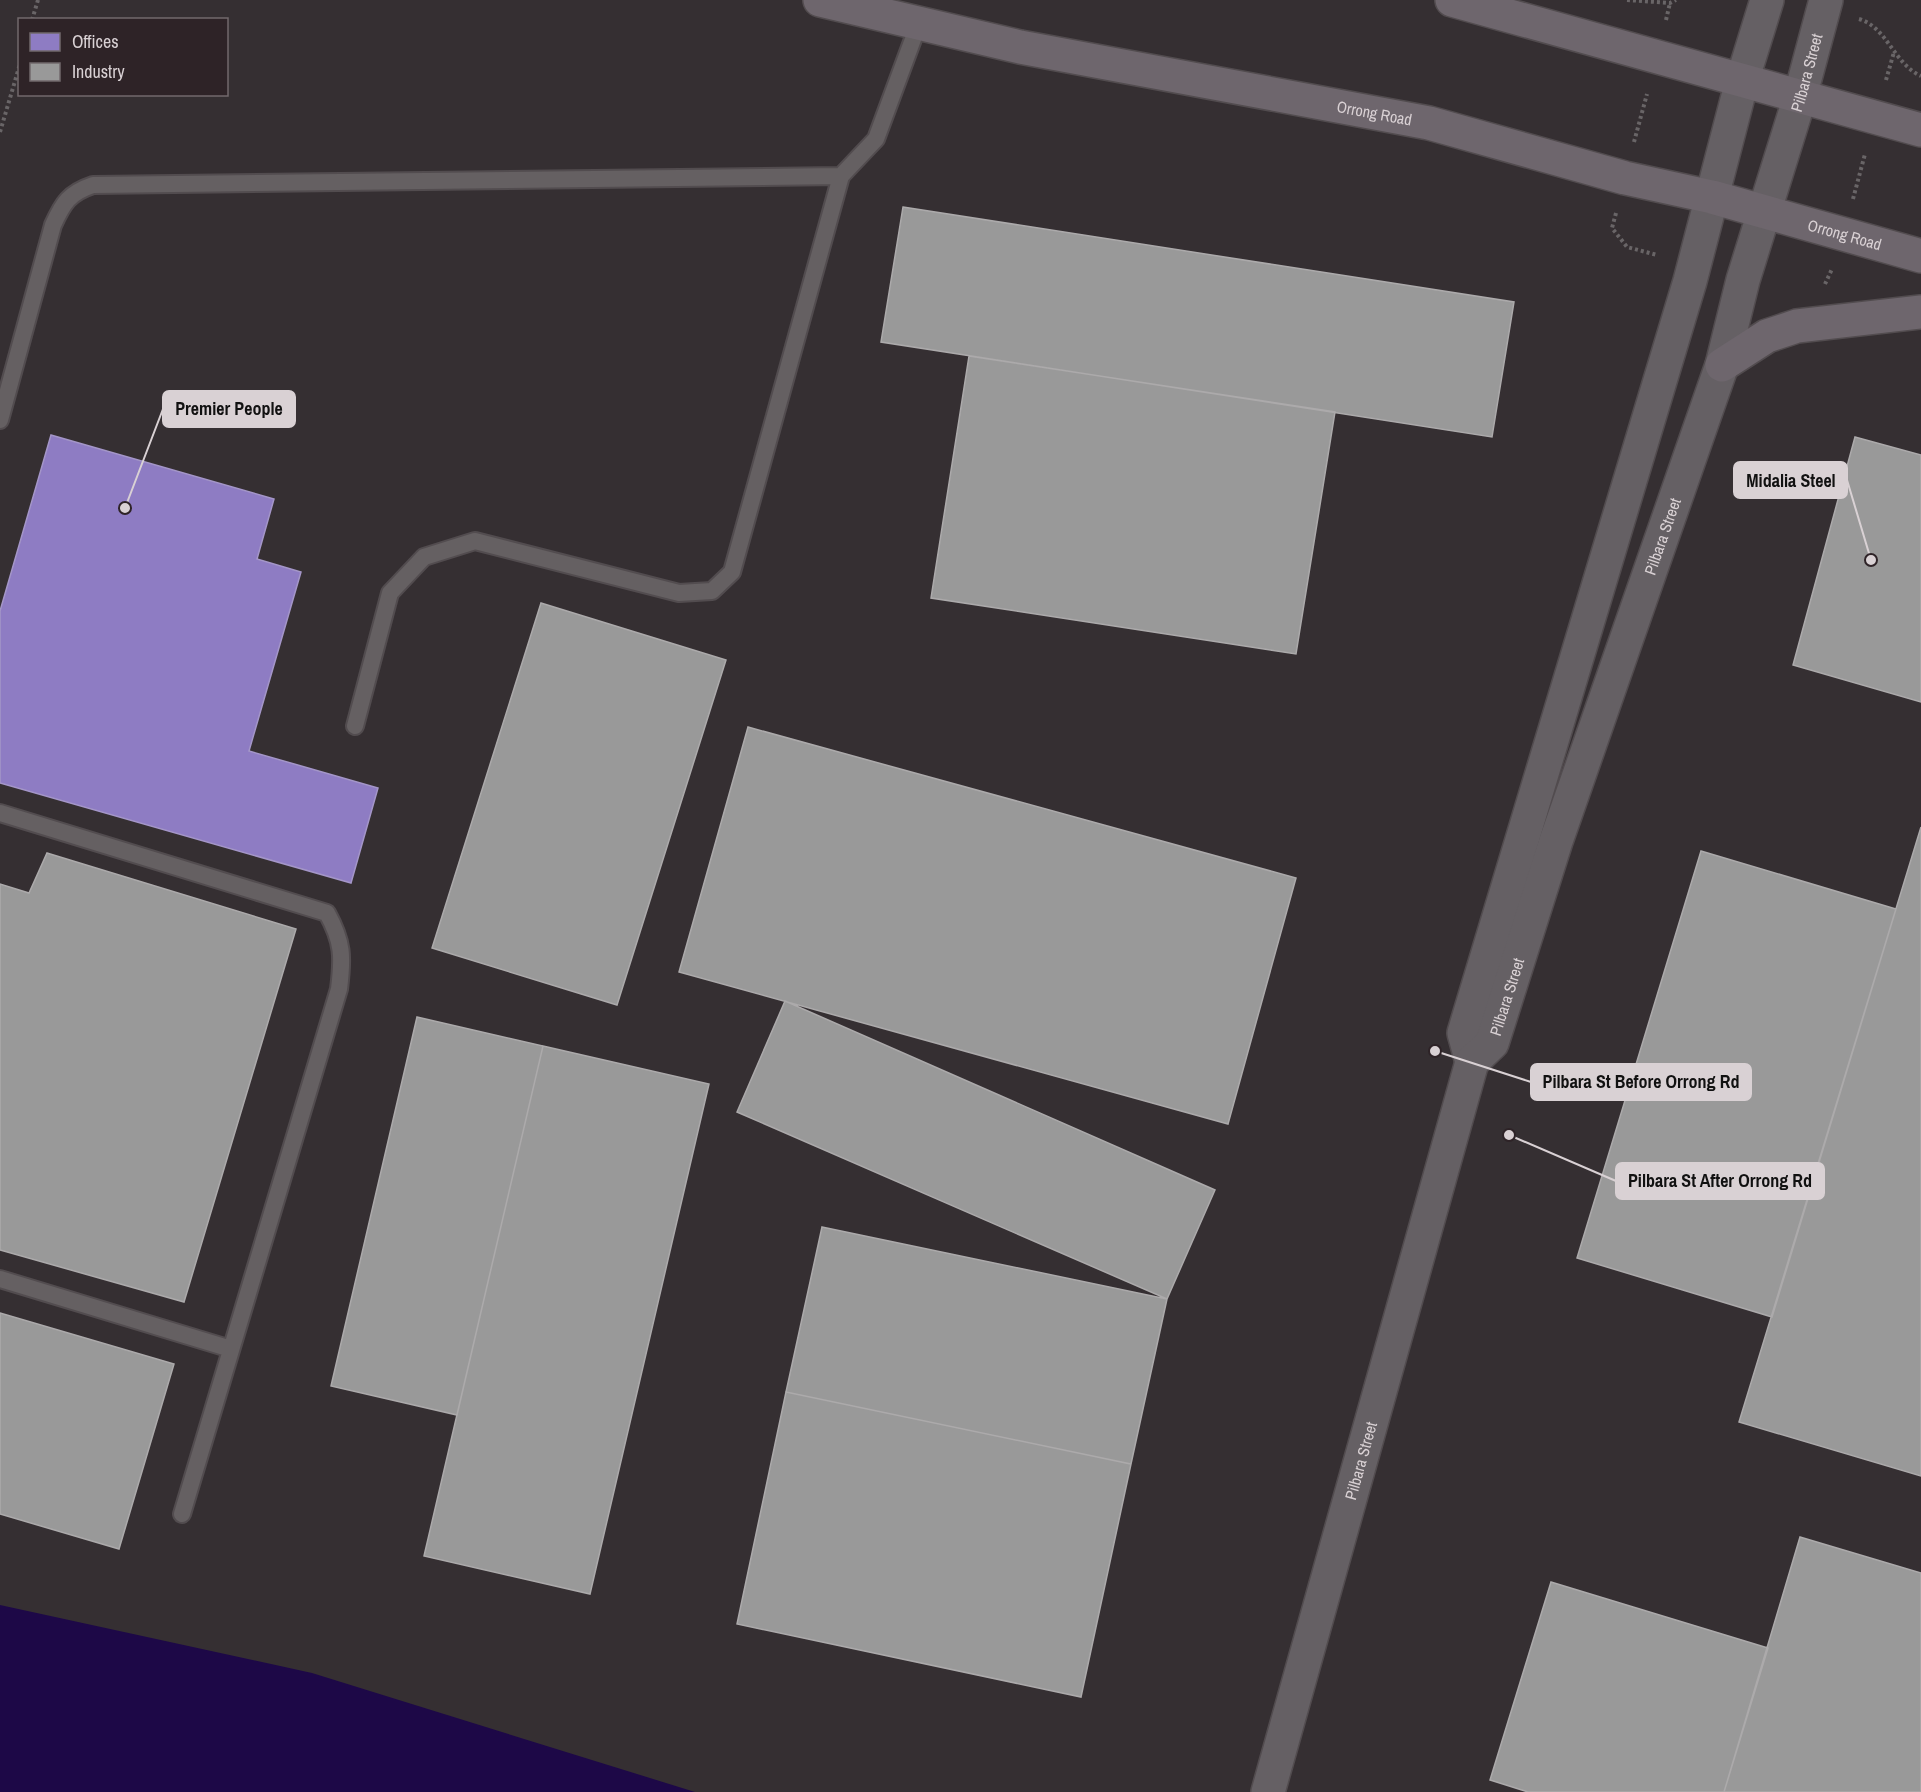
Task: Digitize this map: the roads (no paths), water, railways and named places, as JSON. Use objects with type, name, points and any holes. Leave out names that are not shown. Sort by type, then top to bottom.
[{"type":"highway","name":"Orrong Road","points":[[820,0],[1020,46],[1429,123],[1625,178],[1712,197],[1843,236],[1921,256]]},
{"type":"highway","points":[[1452,0],[1921,130]]},
{"type":"highway","points":[[1722,365],[1767,336],[1797,326],[1921,312]]},
{"type":"main road","name":"Pilbara Street","points":[[1472,1062],[1464,1033],[1690,281],[1742,81],[1767,0]]},
{"type":"main road","name":"Pilbara Street","points":[[1268,1792],[1472,1062],[1492,1043],[1556,841],[1722,365],[1826,0]]},
{"type":"lane","points":[[355,726],[390,593],[424,557],[475,541],[679,594],[712,591],[732,572],[841,176],[876,139],[919,23]]},
{"type":"lane","points":[[0,420],[52,225],[64,200],[78,190],[93,185],[841,176]]},
{"type":"lane","points":[[0,813],[327,913],[338,931],[344,956],[339,989],[182,1514]]},
{"type":"lane","points":[[0,1279],[231,1349]]},
{"type":"place","name":"Premier People","points":[[125,508]]},
{"type":"place","name":"Midalia Steel","points":[[1871,560]]},
{"type":"place","name":"Pilbara St Before Orrong Rd","points":[[1435,1051]]},
{"type":"place","name":"Pilbara St After Orrong Rd","points":[[1509,1135]]}]
